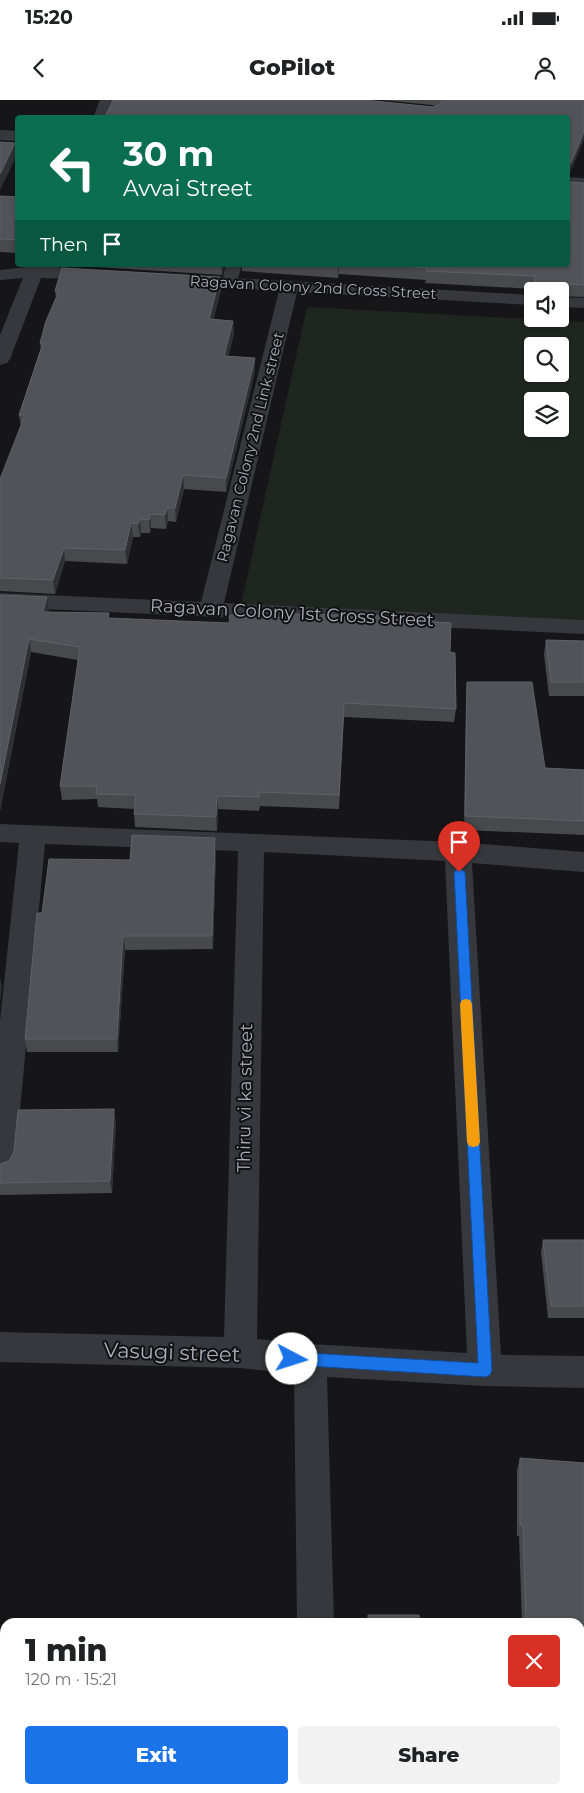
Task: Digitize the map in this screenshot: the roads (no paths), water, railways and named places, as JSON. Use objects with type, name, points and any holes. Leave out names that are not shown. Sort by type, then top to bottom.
[{"type":"street","points":[[102,115],[108,100]]},
{"type":"street","points":[[0,135],[15,136]]},
{"type":"street","points":[[570,182],[584,183]]},
{"type":"street","points":[[0,359],[8,316],[36,269]]},
{"type":"street","points":[[0,275],[36,269],[113,276]]},
{"type":"street","name":"Ragavan Colony 2nd Cross Street","points":[[162,278],[232,273],[289,286],[524,300]]},
{"type":"street","name":"Ragavan Colony 2nd Link street","points":[[210,609],[289,286]]},
{"type":"street","points":[[569,302],[584,303]]},
{"type":"street","name":"Ragavan Colony 1st Cross Street","points":[[0,600],[584,627]]},
{"type":"street","points":[[0,833],[458,852],[584,862]]},
{"type":"street","points":[[0,1163],[33,835]]},
{"type":"street","name":"Thiru vi ka street","points":[[240,1353],[251,842]]},
{"type":"street","points":[[458,852],[485,1370]]},
{"type":"street","name":"Vasugi street","points":[[0,1347],[240,1353],[310,1360],[485,1370],[584,1372]]},
{"type":"street","points":[[310,1360],[316,1618]]}]
